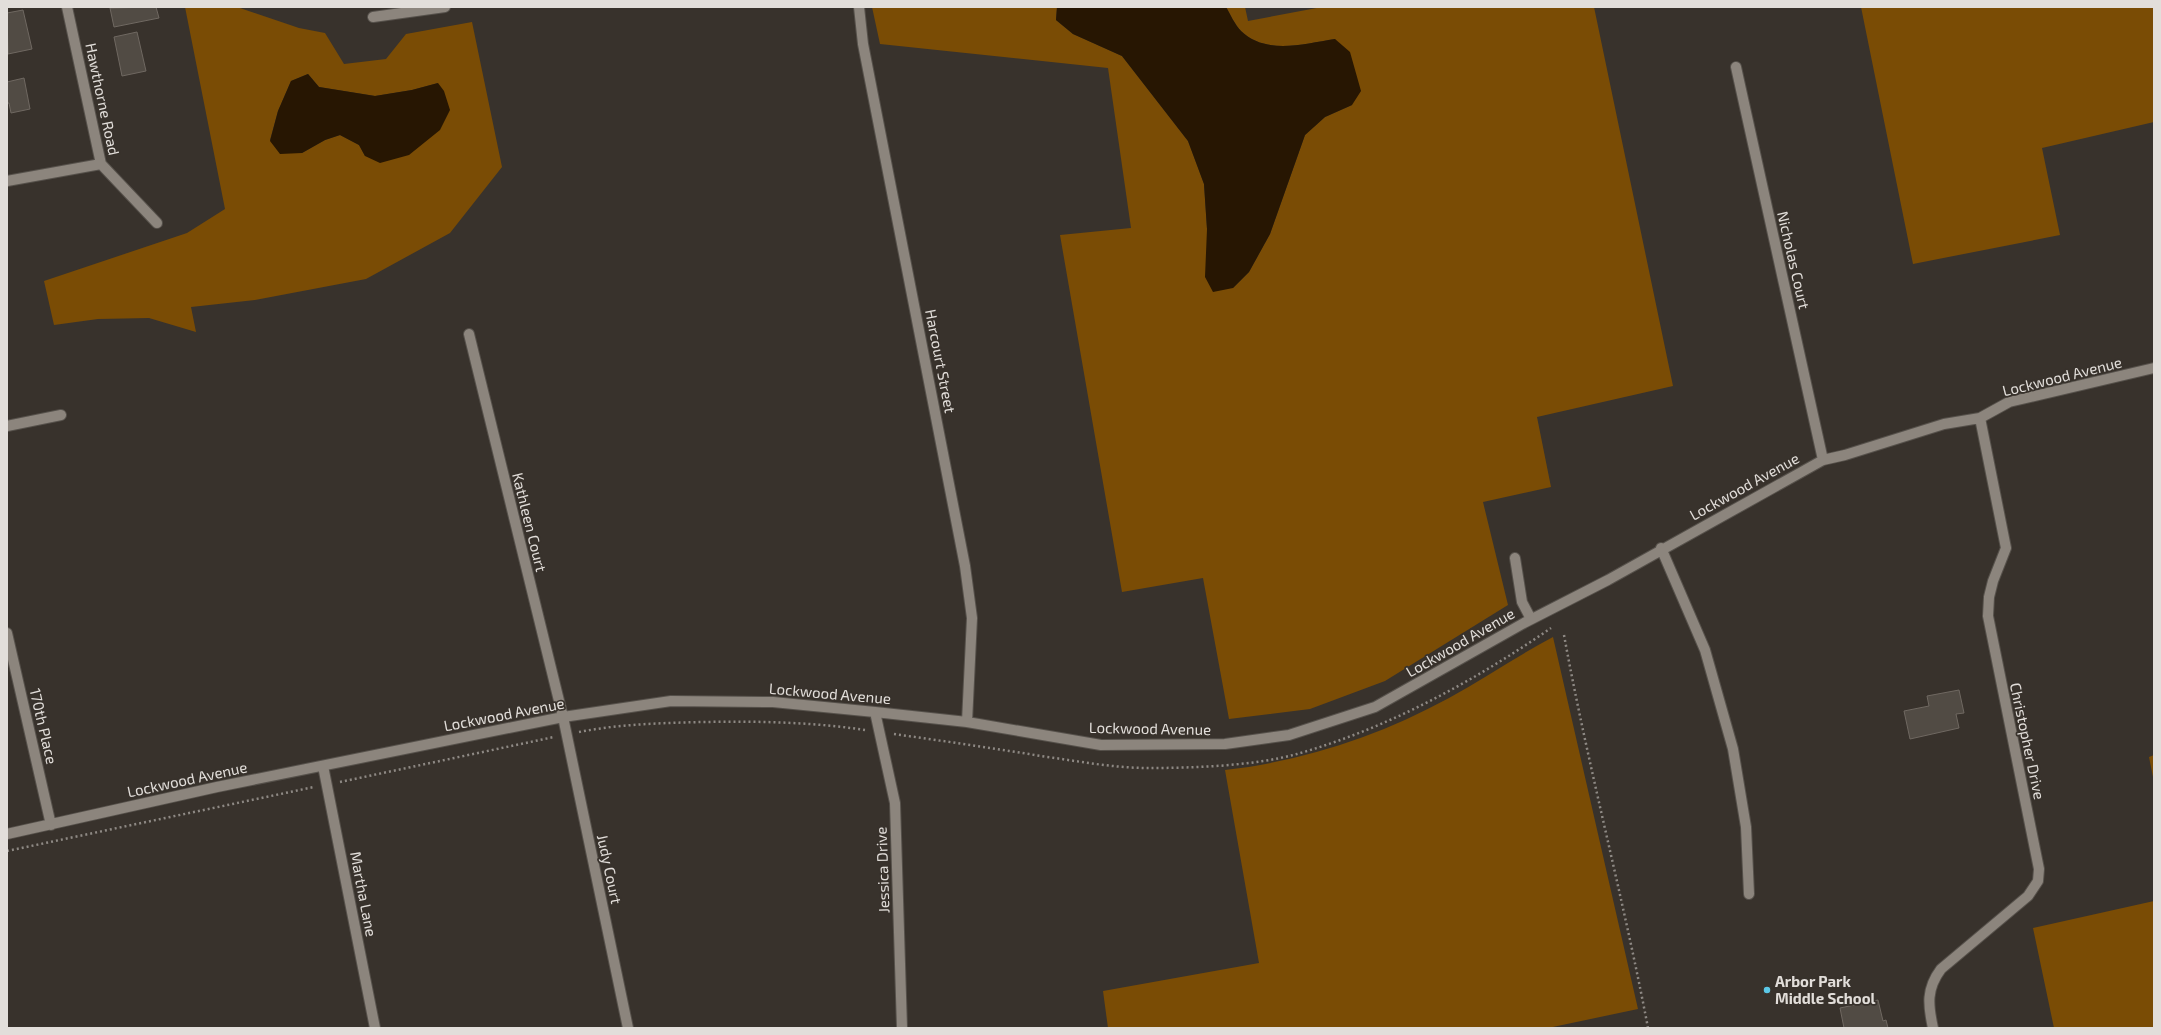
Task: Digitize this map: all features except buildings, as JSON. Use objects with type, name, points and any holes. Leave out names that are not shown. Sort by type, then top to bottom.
[{"type":"street","name":"Hawthorne Road","points":[[67,7],[101,164],[157,223]]},
{"type":"street","points":[[373,17],[445,7]]},
{"type":"street","name":"Harcourt Street","points":[[859,7],[863,44],[965,566],[972,618],[967,722]]},
{"type":"street","name":"Nicholas Court","points":[[1736,67],[1823,460]]},
{"type":"street","points":[[7,182],[101,164]]},
{"type":"street","name":"Kathleen Court","points":[[469,334],[563,717]]},
{"type":"street","name":"Lockwood Avenue","points":[[7,834],[323,766],[563,717],[671,701],[773,702],[875,712],[967,722],[1101,745],[1225,744],[1289,735],[1375,707],[1531,619],[1608,580],[1661,548],[1823,460],[1845,455],[1944,424],[1980,418],[2009,402],[2154,368]]},
{"type":"street","points":[[7,426],[61,414]]},
{"type":"street","name":"Christopher Drive","points":[[1934,1028],[1929,1005],[1932,982],[1941,970],[2028,896],[2038,881],[2039,869],[1988,616],[1989,597],[1993,580],[2005,555],[2006,540],[1980,418]]},
{"type":"street","points":[[1661,548],[1705,650],[1733,749],[1746,827],[1749,894]]},
{"type":"street","points":[[1515,558],[1522,602],[1531,619]]},
{"type":"street","name":"170th Place","points":[[7,633],[51,825]]},
{"type":"street","name":"Jessica Drive","points":[[875,712],[895,803],[902,1028]]},
{"type":"street","name":"Judy Court","points":[[563,717],[628,1028]]},
{"type":"street","name":"Martha Lane","points":[[323,766],[375,1028]]},
{"type":"path","points":[[7,851],[566,735],[633,725],[752,721],[816,724],[1094,763],[1147,768],[1260,761],[1296,754],[1359,732],[1415,709],[1460,685],[1551,628]]},
{"type":"path","points":[[1564,635],[1581,729],[1608,836],[1648,1028]]},
{"type":"shaded area","points":[[185,7],[237,7],[299,28],[325,33],[344,64],[386,59],[406,34],[472,22],[502,167],[450,233],[366,279],[255,300],[191,307],[196,332],[149,318],[98,319],[54,325],[44,281],[187,233],[225,209]],"holes":[[[308,74],[319,87],[375,96],[412,90],[438,83],[365,156],[359,145],[340,135],[325,140],[302,153],[270,140],[278,111],[291,81]]]},
{"type":"shaded area","points":[[872,7],[1057,7],[1056,20],[1073,34],[1122,56],[1188,141],[1204,184],[1207,229],[1233,288],[1249,272],[1270,234],[1305,135],[1325,117],[1352,105],[1335,39],[1285,46],[1262,43],[1241,31],[1226,7],[1245,7],[1248,21],[1322,7],[1594,7],[1673,386],[1537,417],[1551,487],[1483,502],[1508,605],[1385,681],[1310,709],[1229,719],[1203,578],[1122,592],[1060,235],[1131,228],[1108,68],[880,44]]},
{"type":"shaded area","points":[[1057,7],[1226,7],[1241,31],[1262,43],[1285,46],[1335,39],[1350,52],[1361,91],[1352,105],[1325,117],[1305,135],[1270,234],[1249,272],[1233,288],[1213,292],[1205,277],[1207,229],[1204,184],[1188,141],[1122,56],[1073,34],[1056,20]]},
{"type":"shaded area","points":[[1861,7],[2154,7],[2154,122],[2042,148],[2060,235],[1913,264]]},
{"type":"shaded area","points":[[308,74],[319,87],[375,96],[412,90],[438,83],[444,91],[450,110],[440,130],[409,155],[380,163],[365,156],[359,145],[340,135],[325,140],[302,153],[280,154],[270,141],[278,111],[291,81]]},
{"type":"shaded area","points":[[1553,637],[1638,1009],[1548,1028],[1108,1028],[1103,991],[1259,963],[1225,770],[1254,766],[1312,753],[1340,745],[1396,724],[1449,698]]},
{"type":"shaded area","points":[[2154,755],[2154,782],[2149,757]]},
{"type":"shaded area","points":[[2154,901],[2154,1028],[2054,1028],[2033,928]]},
{"type":"place","name":"Arbor Park Middle School","points":[[1767,990]]}]
